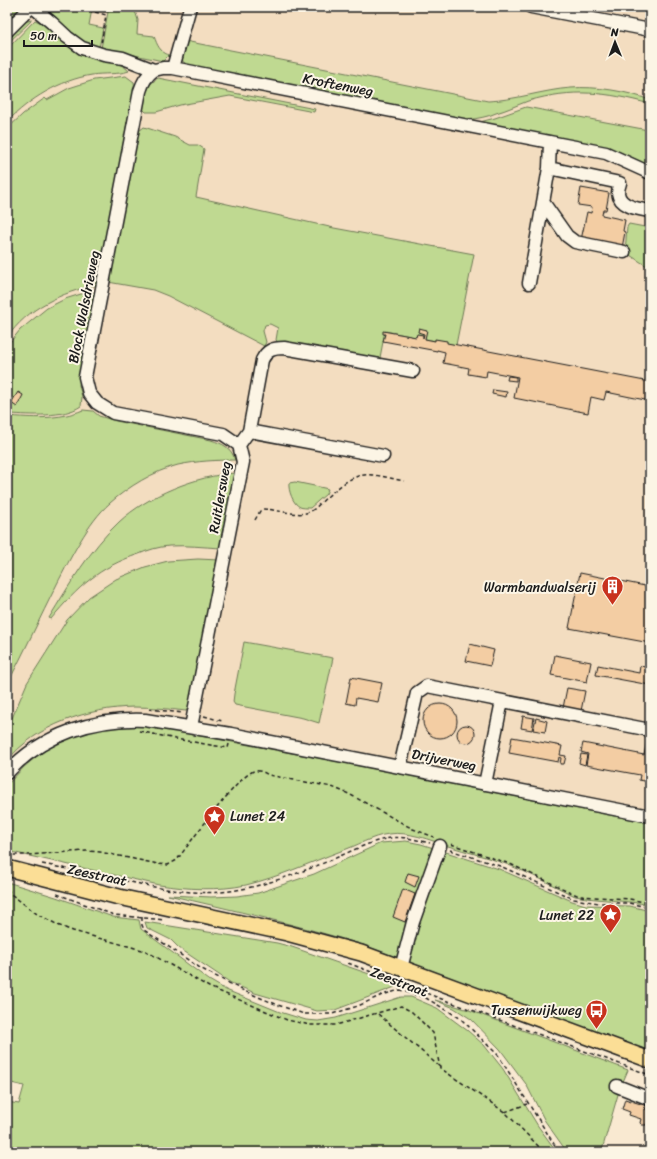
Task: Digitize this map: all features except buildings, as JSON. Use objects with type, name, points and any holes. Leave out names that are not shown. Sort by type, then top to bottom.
[{"type":"main road","name":"Zeestraat","points":[[11,863],[119,897],[287,933],[361,954],[650,1060]]},
{"type":"street","points":[[7,31],[32,7]]},
{"type":"street","name":"Kroftenweg","points":[[32,7],[52,23],[67,38],[82,48],[99,54],[123,58],[154,70],[173,68],[606,153],[650,173]]},
{"type":"street","points":[[173,68],[190,7]]},
{"type":"street","points":[[531,7],[650,30]]},
{"type":"street","name":"Block Walsdrieweg","points":[[154,70],[143,81],[140,90],[85,377],[89,393],[97,403],[113,413],[223,434],[239,445]]},
{"type":"street","points":[[529,283],[549,168],[550,142]]},
{"type":"street","points":[[549,168],[620,183],[618,192],[622,201],[635,208],[650,211]]},
{"type":"street","points":[[543,202],[567,236],[575,242],[624,252]]},
{"type":"street","name":"Ruitlersweg","points":[[191,727],[243,462],[239,445],[249,431],[262,360],[266,353],[274,348],[284,348],[413,371]]},
{"type":"street","points":[[249,431],[383,456]]},
{"type":"street","points":[[400,767],[416,694],[428,686],[650,730]]},
{"type":"street","points":[[485,784],[502,701]]},
{"type":"street","name":"Drijverweg","points":[[7,773],[20,761],[45,743],[75,729],[103,722],[132,720],[159,722],[231,734],[650,816]]},
{"type":"street","name":"Zeestraat","points":[[401,968],[413,922],[442,843]]},
{"type":"street","points":[[617,1086],[650,1099]]},
{"type":"path","points":[[95,12],[106,15],[99,54]]},
{"type":"path","points":[[255,520],[257,514],[264,508],[297,513],[309,512],[342,484],[360,475],[372,475],[404,481]]},
{"type":"path","points":[[138,731],[228,748],[231,734]]},
{"type":"path","points":[[7,853],[27,855],[86,850],[168,865],[177,860],[217,809],[248,774],[254,771],[261,771],[268,775],[332,787],[349,794],[442,843],[510,864],[579,896],[650,903]]},
{"type":"path","name":"Zeestraat","points":[[38,863],[152,887],[184,891],[229,891],[255,886],[308,869],[372,842],[392,838],[409,838],[442,843],[500,866],[574,899],[599,903],[629,903],[650,908]]},
{"type":"path","points":[[7,856],[11,863]]},
{"type":"path","points":[[7,889],[12,895],[37,914],[60,926],[146,951],[209,987],[287,1020],[310,1026],[336,1025],[360,1017],[378,1014],[401,1006],[412,1012],[433,1033],[440,1068]]},
{"type":"path","name":"Zeestraat","points":[[56,894],[114,915],[170,921]]},
{"type":"path","name":"Zeestraat","points":[[142,917],[142,925],[144,930],[200,968],[244,991],[304,1014],[332,1014],[358,1006],[382,995],[400,990],[426,998],[460,1018],[498,1055],[559,1152]]},
{"type":"path","name":"Zeestraat","points":[[347,962],[439,998],[650,1075]]},
{"type":"path","points":[[378,1014],[440,1068],[505,1112],[544,1152]]},
{"type":"path","points":[[505,1112],[528,1104]]},
{"type":"shaded area","points":[[7,7],[650,7],[650,829],[7,795]]},
{"type":"green space","points":[[7,7],[21,7],[7,22]]},
{"type":"green space","points":[[49,7],[132,7],[134,8],[138,20],[137,34],[154,36],[159,48],[169,55],[163,61],[101,48],[108,12],[92,9],[89,25],[103,28],[99,48],[90,45],[76,37],[64,27],[46,10]]},
{"type":"green space","points":[[32,20],[7,44],[7,37],[23,22]]},
{"type":"green space","points":[[35,20],[47,27],[68,46],[80,54],[119,64],[129,71],[92,75],[68,81],[35,98],[7,122],[7,49]]},
{"type":"green space","points":[[185,41],[488,101],[509,99],[561,89],[581,88],[611,90],[631,94],[650,100],[650,104],[604,94],[560,94],[528,101],[490,116],[469,120],[187,65],[182,60],[182,51]]},
{"type":"green space","points":[[126,76],[134,82],[135,89],[127,123],[97,285],[71,292],[46,303],[25,318],[15,327],[7,338],[7,129],[23,114],[45,98],[47,100],[69,88],[94,80]]},
{"type":"green space","points":[[158,78],[315,109],[314,112],[230,96],[180,105],[156,112],[146,112],[143,109],[146,91]]},
{"type":"green space","points":[[526,107],[648,130],[650,126],[650,166],[620,152],[480,122]]},
{"type":"green space","points":[[144,127],[175,137],[190,145],[198,145],[204,149],[196,197],[334,228],[474,254],[456,345],[385,331],[379,363],[280,345],[276,340],[278,328],[270,324],[265,325],[263,331],[266,342],[264,346],[168,296],[153,290],[108,282],[139,131]]},
{"type":"green space","points":[[629,224],[650,228],[650,268],[625,252],[627,227]]},
{"type":"green space","points":[[95,292],[79,385],[82,397],[81,406],[74,410],[56,414],[10,414],[7,403],[7,346],[20,330],[47,308],[65,299],[81,294]]},
{"type":"green space","points":[[83,410],[93,411],[99,416],[116,421],[211,440],[229,449],[235,460],[178,465],[160,471],[133,486],[110,503],[94,520],[74,552],[7,685],[7,416],[36,418],[55,417]]},
{"type":"green space","points":[[235,473],[221,548],[165,546],[125,559],[112,565],[90,579],[51,619],[49,618],[90,555],[109,532],[131,512],[158,495],[173,488],[204,478]]},
{"type":"green space","points":[[295,482],[328,489],[326,494],[310,508],[302,508],[295,503],[290,493],[289,483]]},
{"type":"green space","points":[[198,559],[219,560],[189,707],[186,711],[134,707],[117,708],[81,715],[48,728],[19,748],[7,761],[7,730],[27,683],[67,620],[89,597],[116,579],[145,567],[168,561]]},
{"type":"green space","points":[[244,642],[333,658],[319,723],[303,718],[235,705],[233,702],[234,694]]},
{"type":"green space","points":[[136,724],[340,762],[650,823],[650,905],[575,896],[506,864],[426,839],[396,833],[377,837],[294,870],[258,882],[236,887],[214,889],[180,888],[159,885],[7,851],[7,785],[24,767],[43,751],[70,737],[107,726]]},
{"type":"green space","points":[[406,841],[421,844],[499,869],[572,901],[586,905],[630,906],[650,911],[650,1052],[363,945],[290,924],[168,895],[211,897],[237,896],[258,893],[314,874],[381,843]]},
{"type":"green space","points":[[7,882],[113,917],[139,920],[141,929],[209,980],[226,990],[280,1012],[306,1020],[318,1021],[336,1018],[401,997],[411,997],[437,1008],[484,1045],[503,1069],[538,1126],[557,1152],[7,1152],[7,1102],[19,1104],[24,1086],[7,1082]]},
{"type":"green space","points":[[145,922],[277,943],[395,983],[395,987],[335,1010],[317,1011],[255,993],[231,983],[179,948],[171,940],[147,928]]},
{"type":"green space","points":[[435,1000],[469,1010],[628,1070],[619,1091],[602,1150],[608,1152],[567,1152],[545,1121],[526,1084],[500,1049],[471,1019],[454,1008]]},
{"type":"place","name":"Warmbandwalserij","points":[[612,606]]},
{"type":"place","name":"Lunet 24","points":[[215,836]]},
{"type":"place","name":"Lunet 22","points":[[610,934]]},
{"type":"place","name":"Tussenwijkweg","points":[[597,1030]]}]
